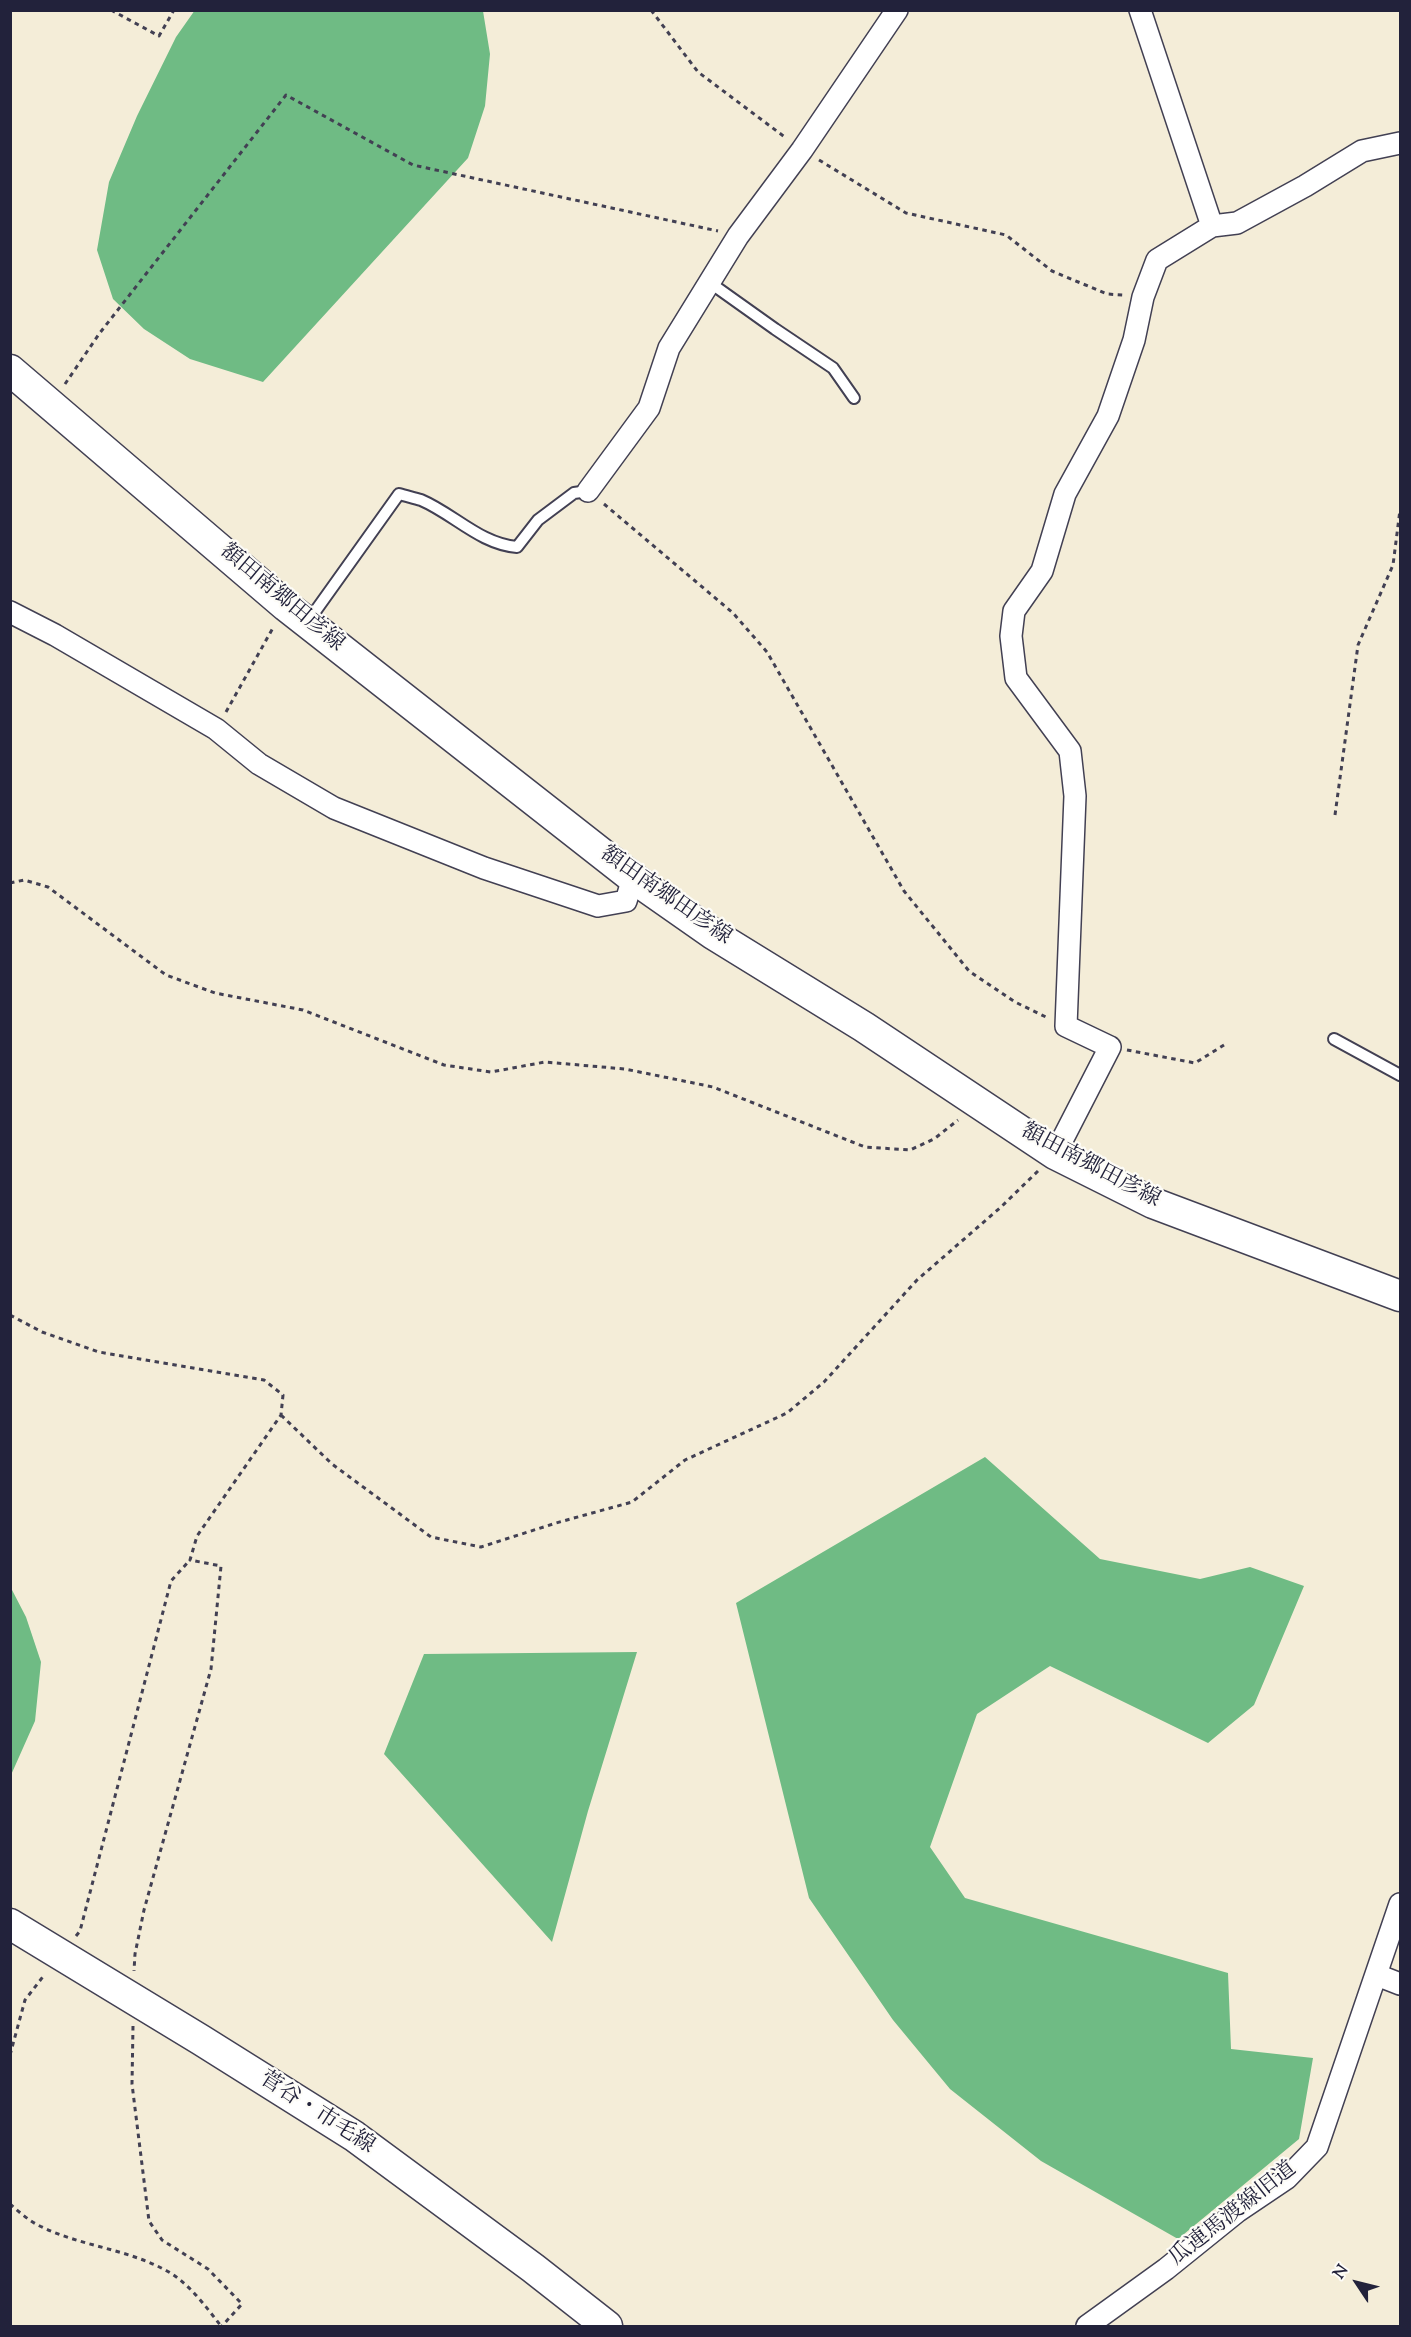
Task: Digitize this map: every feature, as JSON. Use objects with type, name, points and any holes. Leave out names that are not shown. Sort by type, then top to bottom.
[{"type":"main road","name":"額田南郷田彦線","points":[[10,370],[52,403],[295,613],[633,878],[713,933],[864,1027],[1055,1154],[1153,1203],[1401,1296]]},
{"type":"main road","name":"菅谷・市毛線","points":[[10,1924],[354,2136],[533,2268],[607,2326]]},
{"type":"street","points":[[588,491],[649,408],[669,348],[738,236],[802,150],[897,10]]},
{"type":"street","points":[[1140,10],[1212,226]]},
{"type":"street","points":[[1055,1154],[1110,1047],[1066,1026],[1075,796],[1070,752],[1016,678],[1011,636],[1014,611],[1042,571],[1065,494],[1108,416],[1134,340],[1143,297],[1157,260],[1212,226],[1237,223],[1305,186],[1362,151],[1401,142]]},
{"type":"street","points":[[10,612],[55,635],[216,729],[259,764],[334,808],[484,868],[597,906],[626,901],[633,878]]},
{"type":"street","name":"瓜連馬渡線旧道","points":[[1087,2326],[1166,2269],[1238,2211],[1287,2178],[1317,2147],[1401,1904]]},
{"type":"street","points":[[1377,1975],[1401,1984]]},
{"type":"lane","points":[[709,282],[833,368],[854,398]]},
{"type":"lane","points":[[295,613],[314,613],[399,494],[421,501],[504,546],[517,547],[538,520],[574,493],[588,491]]},
{"type":"lane","points":[[1334,1039],[1401,1075]]},
{"type":"path","points":[[111,10],[159,36],[174,10]]},
{"type":"path","points":[[651,10],[698,72],[802,150],[906,213],[1006,236],[1052,271],[1107,294],[1143,297]]},
{"type":"path","points":[[52,403],[99,334],[286,95],[413,165],[738,236]]},
{"type":"path","points":[[588,491],[733,613],[767,652],[904,891],[969,971],[1015,1002],[1066,1026]]},
{"type":"path","points":[[1335,815],[1358,645],[1393,565],[1401,510]]},
{"type":"path","points":[[216,729],[295,613]]},
{"type":"path","points":[[10,883],[24,880],[48,887],[166,975],[215,993],[303,1010],[444,1065],[491,1072],[545,1062],[625,1069],[713,1087],[865,1147],[888,1149],[910,1150],[934,1139],[979,1103]]},
{"type":"path","points":[[1110,1047],[1195,1063],[1224,1045]]},
{"type":"path","points":[[281,1415],[332,1464],[430,1537],[481,1547],[632,1502],[685,1460],[787,1413],[824,1382],[917,1280],[1001,1207],[1055,1154]]},
{"type":"path","points":[[10,1315],[42,1332],[99,1352],[264,1380],[283,1395],[281,1415],[197,1536],[190,1560],[171,1581],[80,1931],[25,2000],[10,2055]]},
{"type":"path","points":[[10,2204],[35,2224],[63,2236],[128,2254],[168,2271],[195,2293],[222,2326],[242,2304],[208,2268],[162,2240],[149,2221],[132,2084],[135,1954],[144,1910],[211,1669],[221,1566],[190,1560]]},
{"type":"green space","points":[[195,10],[483,11],[490,54],[485,106],[468,158],[263,382],[190,359],[144,329],[113,299],[97,250],[109,182],[137,116],[176,37]]},
{"type":"green space","points":[[985,1457],[1100,1559],[1200,1579],[1250,1567],[1304,1586],[1254,1705],[1208,1743],[1050,1666],[977,1714],[930,1847],[965,1898],[1228,1973],[1231,2049],[1313,2058],[1299,2139],[1178,2239],[1041,2161],[950,2089],[893,2020],[809,1898],[736,1603]]},
{"type":"green space","points":[[11,1588],[26,1617],[41,1662],[35,1721],[11,1775]]},
{"type":"green space","points":[[637,1652],[588,1811],[552,1942],[384,1754],[424,1654]]}]
